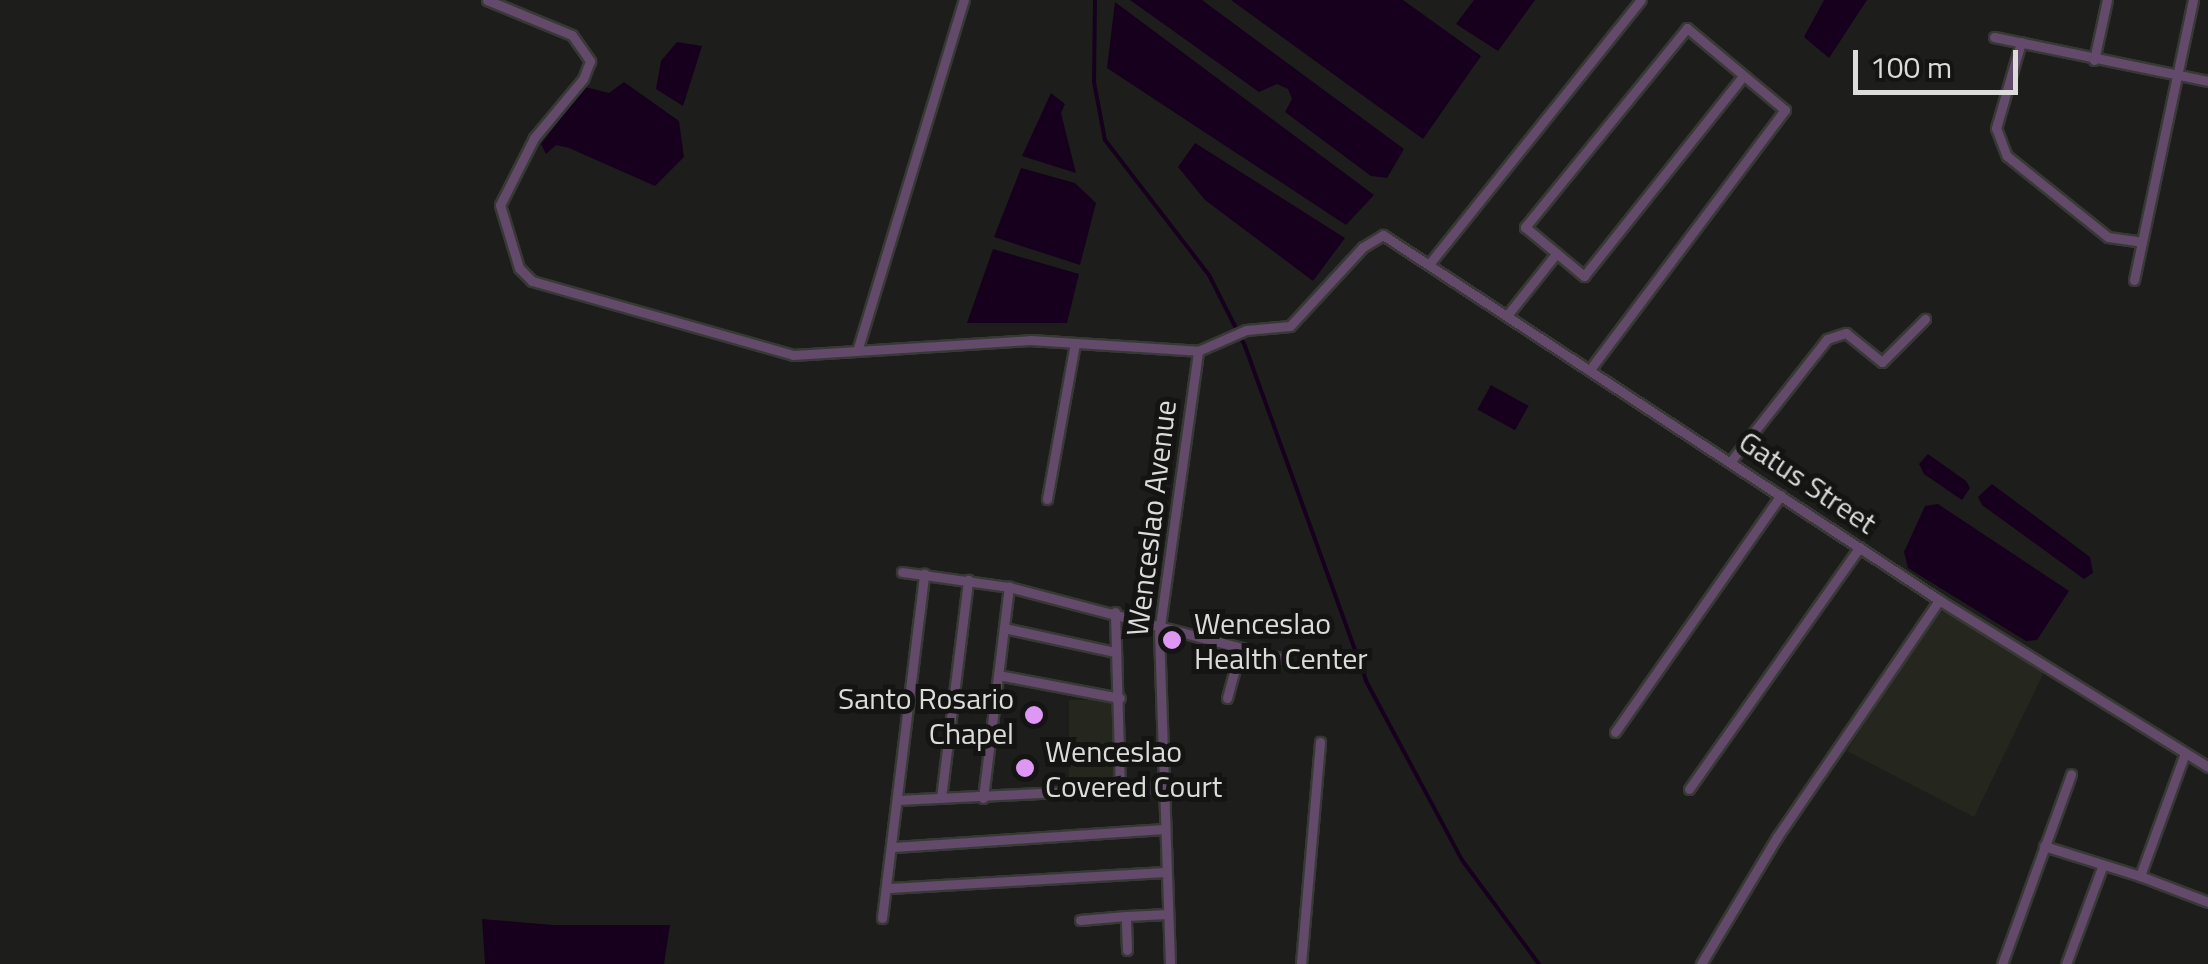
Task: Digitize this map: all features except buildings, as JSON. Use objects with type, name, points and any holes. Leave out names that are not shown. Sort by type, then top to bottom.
[{"type":"street","points":[[488,0],[572,35],[590,61],[583,79],[534,138],[500,205],[518,268],[532,281],[793,356],[858,348],[1075,343],[1198,351]]},
{"type":"street","points":[[858,348],[964,0]]},
{"type":"street","points":[[1430,263],[1641,0]]},
{"type":"street","points":[[2094,60],[2107,0]]},
{"type":"street","points":[[2134,280],[2194,0]]},
{"type":"street","points":[[1591,368],[1785,110],[1687,28],[1525,228],[1584,276],[1743,76]]},
{"type":"street","points":[[1994,37],[2208,81]]},
{"type":"street","points":[[2021,42],[1996,128],[2007,156],[2108,238],[2142,242]]},
{"type":"street","name":"Gatus Street","points":[[1198,351],[1246,330],[1290,326],[1304,317],[1363,247],[1384,235],[1510,313],[1939,600],[2208,767]]},
{"type":"street","points":[[1510,313],[1556,254]]},
{"type":"street","points":[[1731,461],[1827,339],[1846,333],[1882,362],[1925,318]]},
{"type":"street","points":[[1047,499],[1075,343]]},
{"type":"street","name":"Wenceslao Avenue","points":[[1170,964],[1160,623],[1198,351]]},
{"type":"street","points":[[1614,732],[1781,495]]},
{"type":"street","points":[[1689,790],[1860,547]]},
{"type":"street","points":[[902,572],[1008,587],[1160,623],[1240,650],[1279,658]]},
{"type":"street","points":[[882,918],[889,888],[924,574]]},
{"type":"street","points":[[942,798],[968,580]]},
{"type":"street","points":[[984,798],[1008,587]]},
{"type":"street","points":[[1701,964],[1777,837],[1939,600]]},
{"type":"street","points":[[1114,612],[1120,698],[1120,790]]},
{"type":"street","points":[[1004,628],[1115,652]]},
{"type":"street","points":[[1227,698],[1240,650]]},
{"type":"street","points":[[998,675],[1120,698]]},
{"type":"street","points":[[1301,964],[1320,742]]},
{"type":"street","points":[[2140,876],[2186,753]]},
{"type":"street","points":[[2002,964],[2072,774]]},
{"type":"street","points":[[897,800],[1163,787]]},
{"type":"street","points":[[894,847],[1164,829]]},
{"type":"street","points":[[2044,846],[2208,902]]},
{"type":"street","points":[[2066,964],[2102,868]]},
{"type":"street","points":[[889,888],[1165,872]]},
{"type":"street","points":[[1080,920],[1168,914]]},
{"type":"street","points":[[1126,916],[1127,950]]},
{"type":"shaded area","points":[[1130,0],[1202,0],[1404,149],[1387,178],[1371,176],[1285,112],[1292,99],[1288,89],[1277,84],[1259,92]]},
{"type":"shaded area","points":[[1231,0],[1403,0],[1481,56],[1423,139]]},
{"type":"shaded area","points":[[1474,0],[1535,0],[1498,51],[1456,24]]},
{"type":"shaded area","points":[[1824,0],[1867,0],[1829,58],[1804,37]]},
{"type":"shaded area","points":[[1115,2],[1374,195],[1346,225],[1107,68]]},
{"type":"shaded area","points":[[677,42],[702,46],[683,106],[656,89],[661,61]]},
{"type":"shaded area","points":[[624,82],[679,121],[684,157],[655,186],[569,148],[556,145],[546,154],[541,144],[585,87],[609,93]]},
{"type":"shaded area","points":[[1051,93],[1065,104],[1061,113],[1076,173],[1022,156]]},
{"type":"shaded area","points":[[1195,143],[1345,238],[1313,281],[1205,200],[1178,167]]},
{"type":"shaded area","points":[[1021,168],[1075,183],[1096,203],[1080,265],[994,237]]},
{"type":"shaded area","points":[[993,249],[1079,274],[1067,323],[967,323]]},
{"type":"shaded area","points":[[1491,385],[1529,406],[1515,430],[1477,409]]},
{"type":"shaded area","points":[[1928,454],[1966,481],[1970,488],[1962,500],[1924,474],[1919,464]]},
{"type":"shaded area","points":[[1992,484],[2090,557],[2093,573],[2084,579],[1982,505],[1978,497]]},
{"type":"shaded area","points":[[1938,504],[2069,591],[2037,640],[2026,641],[1908,568],[1904,552],[1925,506]]},
{"type":"shaded area","points":[[1948,612],[2045,670],[1974,817],[1847,751],[1935,613]]},
{"type":"shaded area","points":[[1069,700],[1118,700],[1118,787],[1069,787]]},
{"type":"shaded area","points":[[482,919],[554,925],[670,925],[664,964],[485,964]]},
{"type":"waterway","points":[[1095,0],[1094,82],[1105,140],[1209,275],[1245,346],[1366,681],[1462,860],[1539,964]]},
{"type":"place","name":"Wenceslao Health Center","points":[[1172,640]]},
{"type":"place","name":"Santo Rosario Chapel","points":[[1034,715]]},
{"type":"place","name":"Wenceslao Covered Court","points":[[1025,768]]}]
